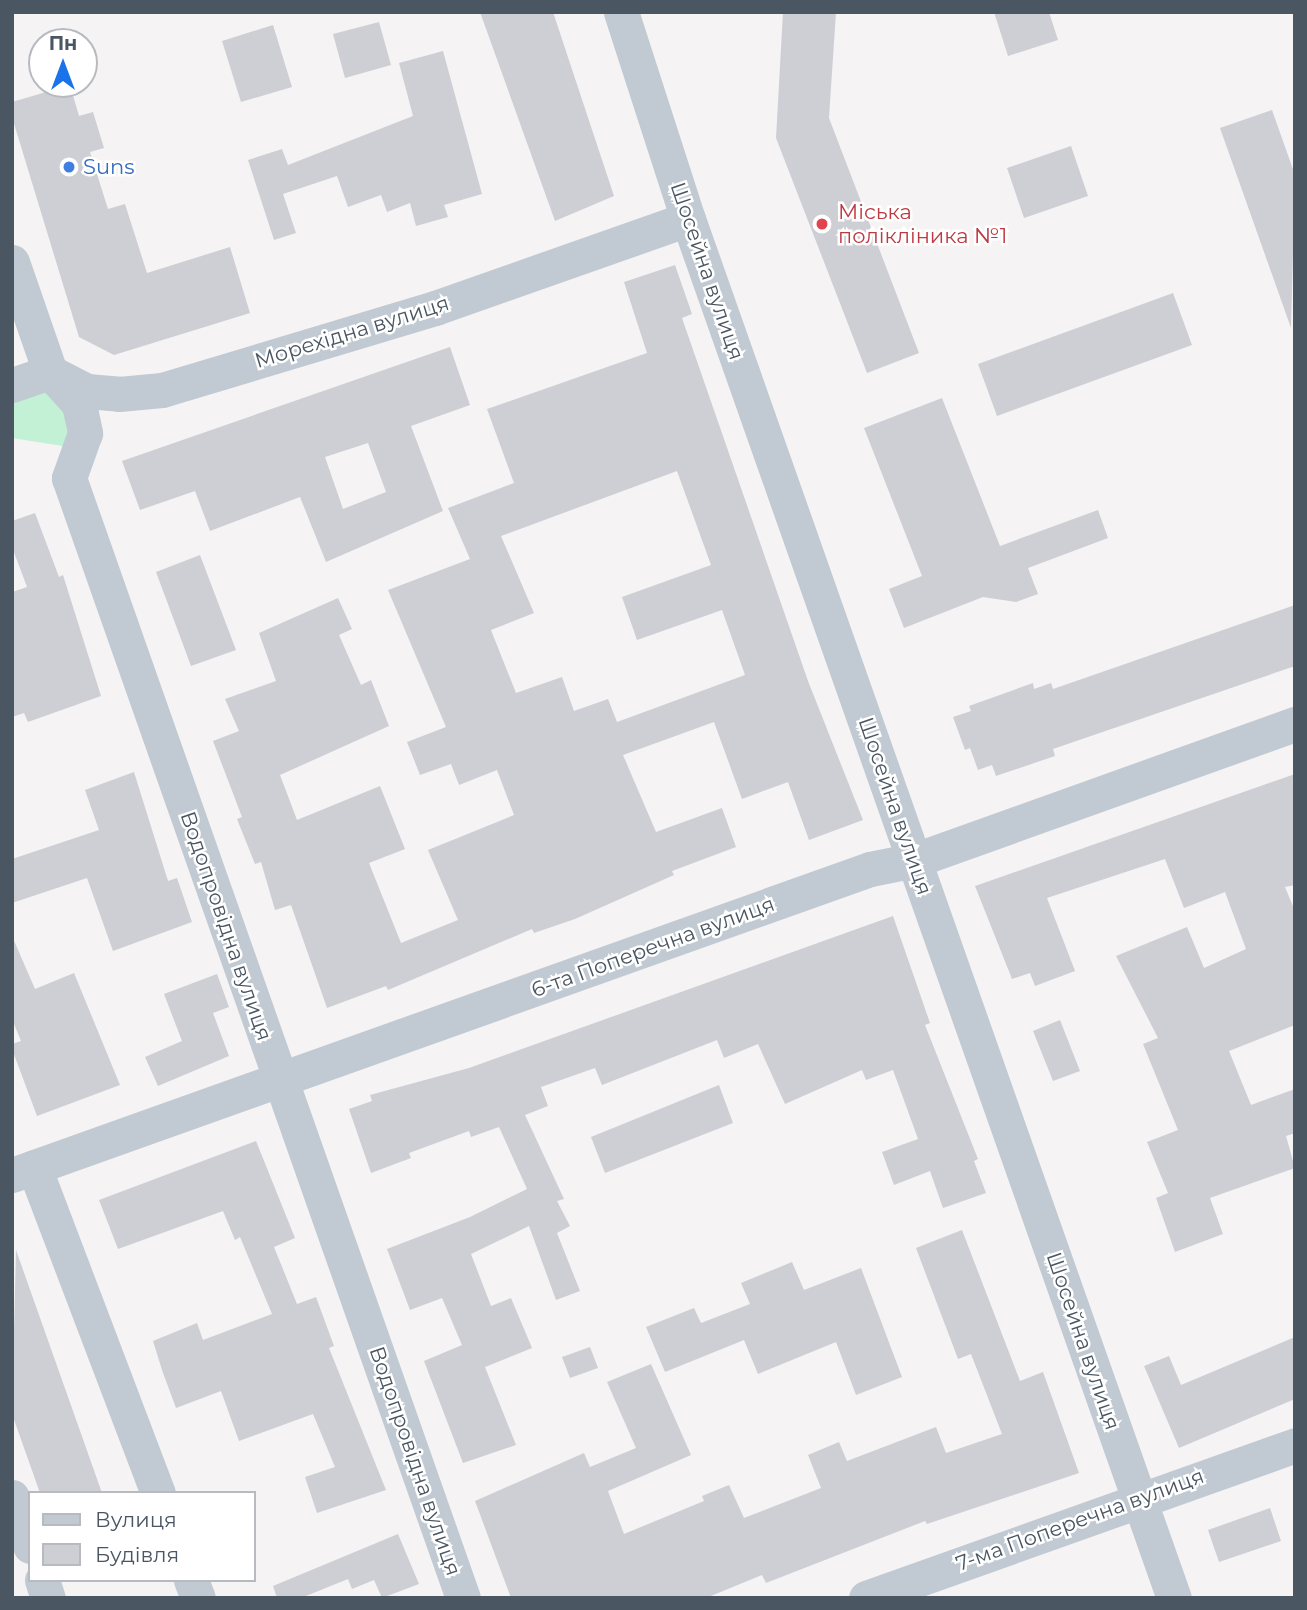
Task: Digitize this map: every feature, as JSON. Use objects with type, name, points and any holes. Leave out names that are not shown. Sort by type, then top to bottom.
[{"type":"street","name":"Шосейна вулиця","points":[[621,12],[688,219],[1174,1598]]},
{"type":"street","name":"Морехідна вулиця","points":[[50,372],[87,391],[119,394],[162,390],[435,308],[688,219]]},
{"type":"street","name":"Водопровідна вулиця","points":[[12,262],[50,372],[79,404],[85,433],[69,478],[463,1598]]},
{"type":"street","points":[[12,385],[50,372]]},
{"type":"street","name":"6-та Поперечна вулиця","points":[[23,1171],[870,869],[915,860],[1295,723]]},
{"type":"street","points":[[23,1171],[157,1491]]},
{"type":"street","name":"7-ма Поперечна вулиця","points":[[866,1598],[1138,1497],[1295,1445]]},
{"type":"street","points":[[12,1497],[28,1541]]},
{"type":"green space","points":[[37,391],[63,397],[69,447],[12,438],[12,400]]},
{"type":"building","points":[[480,12],[553,12],[614,196],[555,221]]},
{"type":"building","points":[[783,12],[836,12],[829,118],[919,353],[867,373],[776,138]]},
{"type":"building","points":[[994,12],[1049,12],[1058,40],[1008,56]]},
{"type":"building","points":[[379,22],[391,65],[345,78],[333,34]]},
{"type":"building","points":[[273,25],[292,87],[241,102],[222,41]]},
{"type":"building","points":[[443,51],[482,194],[444,205],[448,217],[416,226],[410,203],[387,212],[381,195],[348,207],[337,176],[283,194],[296,233],[274,240],[248,160],[282,149],[288,165],[413,116],[399,63]]},
{"type":"building","points":[[28,97],[74,98],[79,116],[93,112],[104,148],[90,152],[108,209],[125,204],[147,273],[230,247],[250,313],[114,355],[79,337],[12,117],[12,102]]},
{"type":"building","points":[[1272,110],[1295,175],[1291,328],[1220,128]]},
{"type":"building","points":[[1071,146],[1088,196],[1024,218],[1007,168]]},
{"type":"building","points":[[675,265],[692,314],[682,318],[808,681],[863,820],[809,840],[788,782],[742,799],[714,722],[623,755],[656,832],[722,808],[736,847],[672,871],[674,875],[575,919],[534,933],[532,929],[388,990],[386,986],[327,1008],[291,905],[275,910],[261,862],[255,864],[237,819],[242,817],[213,741],[239,731],[225,699],[276,681],[259,633],[338,598],[352,629],[339,635],[361,685],[371,680],[389,726],[280,775],[297,820],[380,786],[405,849],[369,863],[401,943],[458,920],[428,850],[514,815],[497,770],[459,785],[451,764],[420,775],[407,742],[446,727],[388,590],[470,559],[448,508],[514,483],[487,409],[647,353],[624,282]],"holes":[[[677,471],[711,565],[622,597],[637,640],[722,610],[745,675],[617,722],[608,699],[574,711],[562,677],[516,693],[491,630],[534,613],[501,536]]]},
{"type":"building","points":[[1173,293],[1192,345],[997,416],[978,364]]},
{"type":"building","points":[[450,347],[470,405],[411,426],[443,511],[326,562],[300,497],[210,531],[195,491],[140,510],[122,461]],"holes":[[[368,443],[386,492],[343,509],[325,457]]]},
{"type":"building","points":[[942,398],[1000,546],[1098,510],[1108,538],[1028,568],[1038,594],[1016,602],[983,597],[904,628],[889,589],[922,576],[864,428]]},
{"type":"building","points":[[35,513],[59,577],[63,575],[101,696],[28,722],[24,713],[12,717],[12,592],[27,587],[12,547],[12,521]]},
{"type":"building","points":[[200,555],[236,650],[191,666],[156,572]]},
{"type":"building","points":[[1295,605],[1295,666],[1053,749],[1055,756],[996,776],[992,765],[978,770],[970,748],[965,750],[953,717],[971,711],[969,706],[1033,683],[1034,689],[1051,683],[1053,689]]},
{"type":"building","points":[[134,772],[168,881],[177,878],[192,922],[113,951],[87,878],[12,903],[12,859],[99,830],[85,790]]},
{"type":"building","points":[[1295,774],[1295,885],[1285,887],[1295,911],[1295,1025],[1229,1051],[1251,1105],[1295,1089],[1295,1133],[1286,1136],[1295,1168],[1210,1198],[1223,1234],[1175,1252],[1156,1198],[1168,1193],[1147,1142],[1178,1130],[1143,1044],[1158,1038],[1116,956],[1187,927],[1204,968],[1246,949],[1225,892],[1184,908],[1165,859],[1047,898],[1075,971],[1035,986],[1030,973],[1012,979],[975,886]]},
{"type":"building","points":[[893,916],[930,1023],[925,1025],[978,1159],[974,1161],[986,1193],[943,1208],[930,1171],[894,1185],[882,1152],[918,1139],[893,1070],[866,1080],[862,1070],[785,1104],[758,1044],[724,1058],[717,1040],[602,1085],[595,1068],[541,1087],[548,1106],[525,1115],[564,1199],[557,1201],[570,1226],[557,1233],[580,1291],[556,1300],[529,1226],[471,1254],[491,1306],[511,1298],[532,1348],[485,1367],[516,1445],[463,1463],[424,1361],[462,1345],[442,1298],[410,1310],[387,1249],[470,1217],[527,1189],[499,1127],[471,1137],[469,1131],[409,1153],[411,1158],[371,1173],[349,1109],[372,1101],[370,1095],[469,1068]]},
{"type":"building","points":[[12,936],[35,989],[74,973],[120,1085],[37,1116],[12,1049],[12,1044],[21,1041],[12,1019]]},
{"type":"building","points":[[217,974],[229,1007],[213,1013],[229,1056],[158,1086],[145,1057],[182,1041],[164,994]]},
{"type":"building","points":[[1060,1020],[1080,1071],[1053,1081],[1033,1031]]},
{"type":"building","points":[[719,1085],[733,1123],[605,1173],[591,1137]]},
{"type":"building","points":[[256,1141],[295,1238],[274,1247],[297,1304],[316,1297],[334,1346],[329,1348],[386,1490],[317,1513],[305,1477],[335,1467],[313,1414],[239,1441],[221,1391],[176,1408],[153,1341],[197,1323],[203,1340],[272,1314],[240,1237],[235,1240],[223,1211],[118,1249],[99,1200]]},
{"type":"building","points":[[962,1230],[1020,1381],[1043,1372],[1079,1473],[927,1524],[925,1521],[766,1583],[762,1575],[706,1598],[511,1598],[475,1501],[584,1453],[590,1467],[636,1448],[607,1382],[651,1364],[691,1455],[608,1491],[624,1534],[704,1501],[702,1496],[729,1485],[744,1518],[821,1488],[808,1455],[839,1442],[847,1461],[936,1427],[946,1453],[1002,1434],[971,1354],[958,1359],[916,1248]]},
{"type":"building","points":[[16,1250],[101,1491],[39,1491],[12,1414]]},
{"type":"building","points":[[792,1262],[804,1290],[861,1268],[902,1377],[856,1395],[836,1342],[758,1374],[744,1340],[665,1372],[646,1327],[694,1308],[701,1323],[750,1304],[741,1283]]},
{"type":"building","points":[[1295,1337],[1295,1399],[1179,1448],[1144,1366],[1169,1356],[1181,1385]]},
{"type":"building","points":[[590,1347],[598,1368],[570,1378],[562,1357]]},
{"type":"building","points":[[1270,1508],[1281,1541],[1219,1562],[1208,1530]]},
{"type":"building","points":[[398,1534],[419,1584],[382,1598],[374,1580],[352,1589],[348,1579],[301,1598],[277,1598],[273,1586]]},
{"type":"place","name":"Suns","points":[[69,167]]},
{"type":"place","name":"Міська полікліника №1","points":[[822,224]]}]
